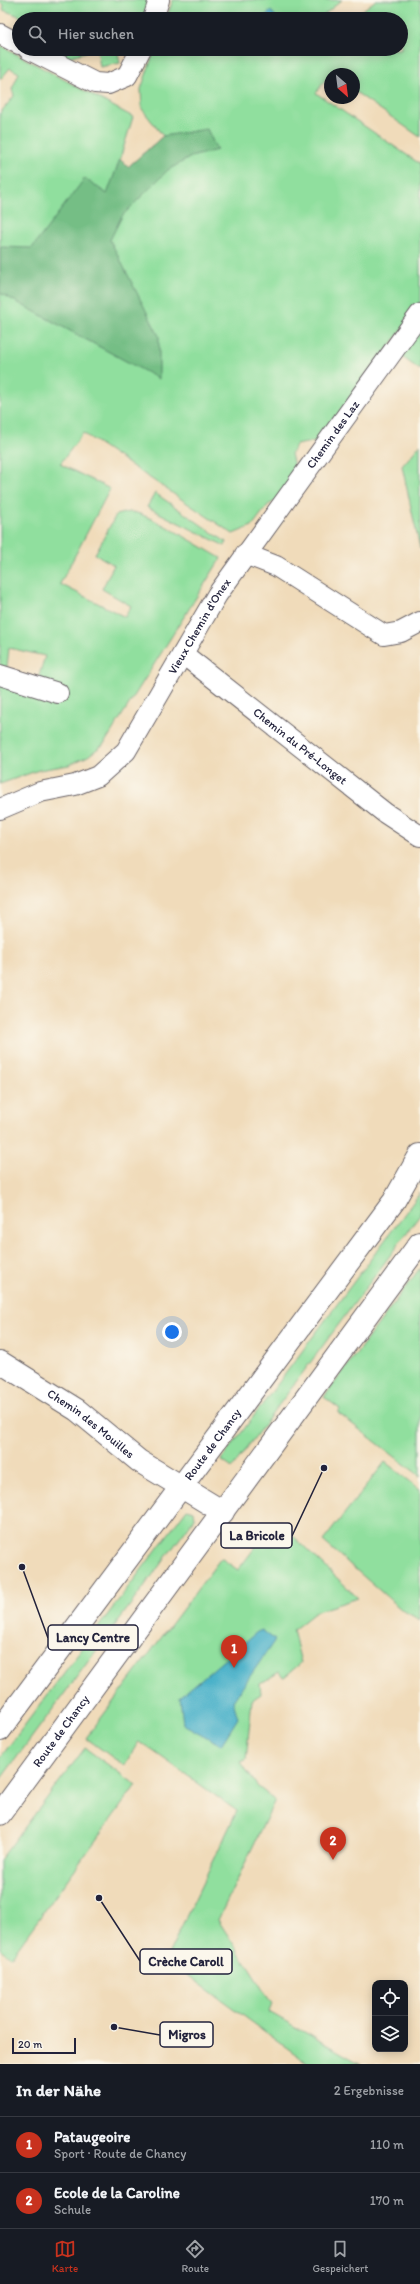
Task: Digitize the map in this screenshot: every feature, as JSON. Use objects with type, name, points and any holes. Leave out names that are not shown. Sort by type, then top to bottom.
[{"type":"main road","name":"Route de Chancy","points":[[0,1730],[394,1201],[420,1155]]},
{"type":"main road","name":"Route de Chancy","points":[[0,1814],[223,1512],[284,1425],[420,1242]]},
{"type":"main road","name":"Chemin des Mouilles","points":[[0,1362],[77,1410],[113,1441],[181,1488],[223,1512]]},
{"type":"street","points":[[155,12],[159,0]]},
{"type":"street","points":[[0,34],[12,40]]},
{"type":"street","points":[[42,56],[95,83],[108,84],[127,76],[137,56]]},
{"type":"street","name":"Chemin des Laz","points":[[245,554],[420,314]]},
{"type":"street","points":[[245,554],[276,566],[384,635],[401,632],[420,622]]},
{"type":"street","name":"Vieux Chemin d'Onex","points":[[0,809],[40,792],[75,785],[98,776],[110,767],[126,751],[217,595],[245,554]]},
{"type":"street","name":"Chemin du Pré-Longet","points":[[183,654],[385,813],[420,836]]},
{"type":"street","points":[[0,675],[58,693]]},
{"type":"green space","points":[[0,0],[152,0],[148,12],[12,12],[12,13],[3,10],[4,5],[0,3]]},
{"type":"green space","points":[[173,0],[342,0],[327,12],[169,12]]},
{"type":"green space","points":[[376,0],[420,0],[420,137],[360,95],[360,68],[324,68],[324,82],[316,93],[324,98],[324,104],[332,104],[420,164],[420,304],[323,440],[296,445],[291,454],[296,474],[277,500],[268,505],[252,526],[233,534],[83,433],[60,464],[110,489],[60,584],[125,617],[131,606],[102,589],[114,565],[95,554],[116,515],[127,512],[139,514],[149,518],[221,558],[104,744],[88,756],[69,765],[39,770],[0,784],[0,680],[38,679],[45,656],[9,648],[7,667],[0,666],[0,113],[14,96],[12,89],[19,73],[10,68],[0,80],[0,45],[12,51],[12,56],[20,56],[133,117],[120,159],[128,167],[163,136],[142,109],[141,89],[153,56],[408,56],[408,12],[360,12]]},
{"type":"green space","points":[[62,56],[72,56],[65,58]]},
{"type":"green space","points":[[98,56],[118,56],[120,63],[100,67]]},
{"type":"green space","points":[[207,129],[217,150],[191,157],[168,170],[122,216],[110,240],[159,336],[159,379],[0,293],[0,247],[32,248],[85,178],[107,194],[120,159],[128,167],[163,136]]},
{"type":"green space","points":[[420,324],[420,370],[398,354]]},
{"type":"green space","points":[[420,445],[420,549],[402,466]]},
{"type":"green space","points":[[155,493],[226,542],[225,546],[147,507]]},
{"type":"green space","points":[[420,1193],[420,1215],[232,1468],[221,1460]]},
{"type":"green space","points":[[420,1268],[420,1476],[338,1413],[340,1409],[324,1397]]},
{"type":"green space","points":[[385,1462],[420,1489],[420,1620],[402,1610],[323,1541]]},
{"type":"green space","points":[[187,1509],[194,1511],[195,1518],[0,1780],[0,1758]]},
{"type":"green space","points":[[272,1525],[288,1531],[358,1598],[317,1611],[293,1630],[301,1663],[283,1678],[279,1672],[260,1684],[261,1694],[252,1700],[246,1760],[241,1762],[257,1786],[275,1800],[218,1920],[272,2004],[269,2012],[361,2064],[309,2064],[166,1959],[237,1811],[139,1741],[124,1766],[86,1738],[221,1558],[238,1570]]},
{"type":"green space","points":[[85,1748],[136,1785],[11,1957],[0,1949],[0,1860]]},
{"type":"water","points":[[262,1630],[275,1640],[233,1701],[238,1718],[221,1745],[183,1724],[180,1697],[257,1632]]},
{"type":"place","name":"La Bricole","points":[[324,1468]]},
{"type":"place","name":"Lancy Centre","points":[[22,1567]]},
{"type":"place","name":"Pataugeoire","points":[[234,1668]]},
{"type":"place","name":"Ecole de la Caroline","points":[[333,1860]]},
{"type":"place","name":"Crèche Caroll","points":[[99,1898]]},
{"type":"place","name":"Migros","points":[[114,2027]]}]
